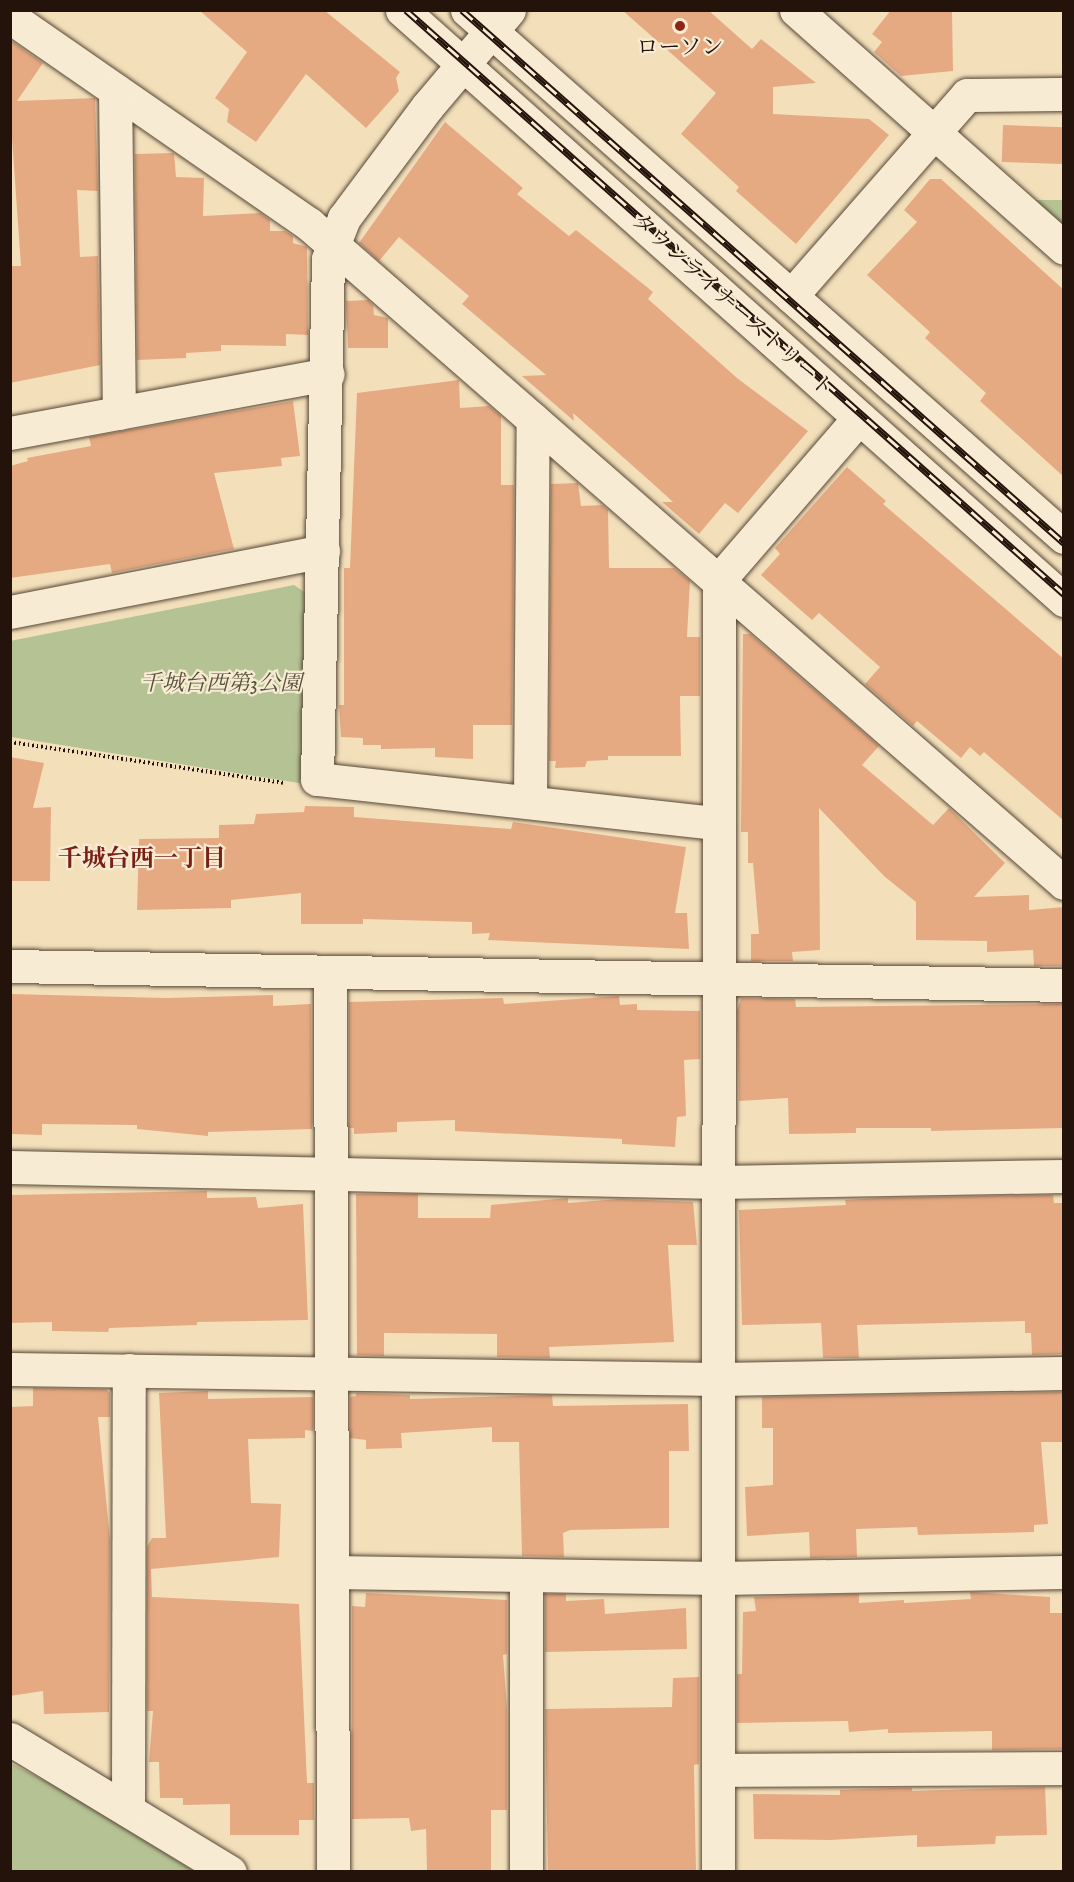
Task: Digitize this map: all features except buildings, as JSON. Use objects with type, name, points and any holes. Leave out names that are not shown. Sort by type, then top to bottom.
[{"type":"street","name":"タウンライナーストリート","points":[[402,10],[858,419],[1064,600]]},
{"type":"street","points":[[796,10],[1064,248]]},
{"type":"street","points":[[10,17],[333,245],[1064,883]]},
{"type":"street","name":"タウンライナーストリート","points":[[489,18],[791,296],[1064,537]]},
{"type":"street","points":[[489,18],[463,64],[344,218],[328,259],[328,374],[317,779],[718,823]]},
{"type":"street","points":[[115,90],[119,413]]},
{"type":"street","points":[[791,296],[966,95],[1064,94]]},
{"type":"street","points":[[10,433],[328,374]]},
{"type":"street","points":[[530,802],[533,419]]},
{"type":"street","points":[[718,1872],[719,580],[858,419]]},
{"type":"street","points":[[10,612],[323,551]]},
{"type":"street","points":[[10,966],[718,980],[1064,984]]},
{"type":"street","points":[[330,972],[333,1872]]},
{"type":"street","points":[[10,1167],[718,1182],[1064,1176]]},
{"type":"street","points":[[10,1369],[719,1380],[1064,1373]]},
{"type":"street","points":[[128,1810],[129,1370]]},
{"type":"street","points":[[332,1572],[719,1578],[1064,1572]]},
{"type":"street","points":[[526,1575],[526,1872]]},
{"type":"street","points":[[10,1739],[230,1872]]},
{"type":"street","points":[[718,1770],[1064,1768]]},
{"type":"path","points":[[10,742],[303,786],[317,779]]},
{"type":"green space","points":[[1033,200],[1063,200],[1063,227]]},
{"type":"green space","name":"千城台西第3公園","points":[[294,585],[306,593],[305,784],[11,737],[10,641]]},
{"type":"green space","points":[[10,1763],[67,1792],[194,1871],[11,1871]]},
{"type":"railway","points":[[406,10],[1064,594]]},
{"type":"railway","points":[[462,10],[1064,543]]},
{"type":"place","name":"ローソン","points":[[680,26]]},
{"type":"district","name":"千城台西一丁目","points":[[142,860]]}]
